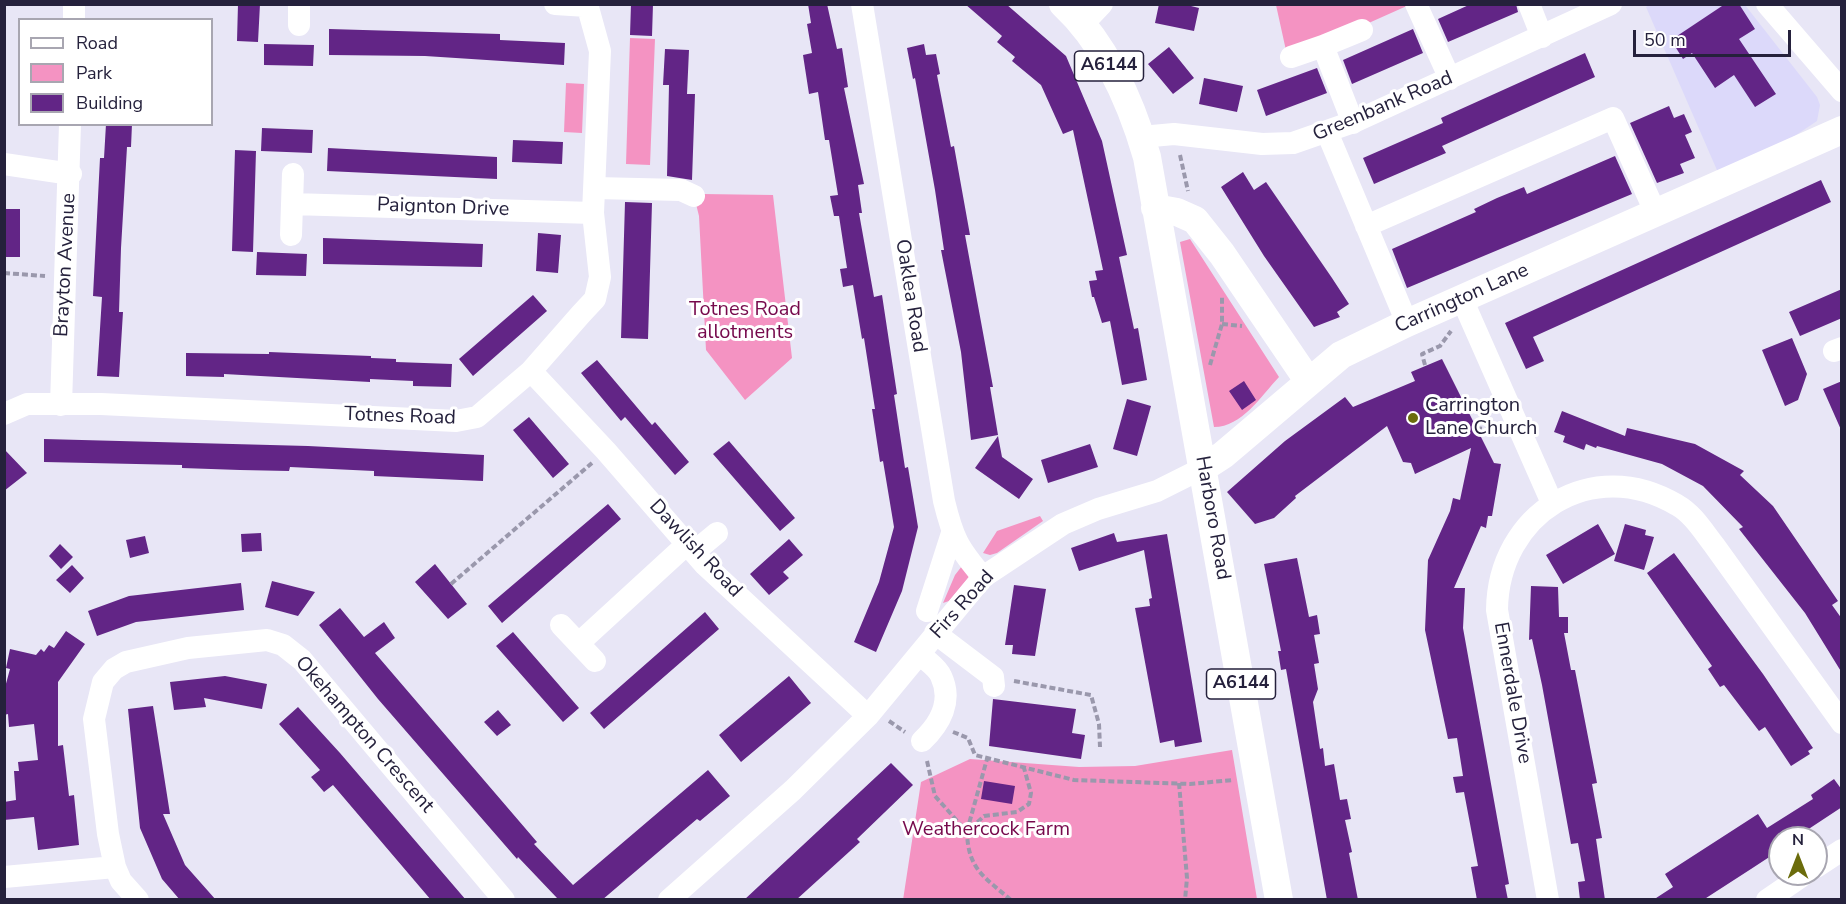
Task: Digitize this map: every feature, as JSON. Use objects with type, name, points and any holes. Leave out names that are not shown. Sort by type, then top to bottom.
[{"type":"main road","name":"A6144","points":[[1083,11],[1122,87],[1141,136]]},
{"type":"main road","name":"Carrington Lane","points":[[1309,382],[1341,355],[1407,323],[1842,130]]},
{"type":"main road","name":"Harboro Road","points":[[1141,136],[1203,468],[1279,900]]},
{"type":"main road","points":[[1155,208],[1177,212],[1195,220],[1222,254],[1309,382]]},
{"type":"main road","name":"Firs Road","points":[[1203,468],[1309,382]]},
{"type":"street","points":[[555,4],[587,5]]},
{"type":"street","name":"Oaklea Road","points":[[862,4],[944,501],[952,534],[960,550],[983,577]]},
{"type":"street","points":[[1416,4],[1450,79]]},
{"type":"street","points":[[1529,4],[1542,37]]},
{"type":"street","name":"Greenbank Road","points":[[1141,136],[1174,134],[1263,144],[1293,143],[1353,123],[1611,4]]},
{"type":"street","points":[[1767,4],[1842,91]]},
{"type":"street","name":"Totnes Road","points":[[4,414],[27,404],[101,404],[456,421],[477,417],[531,371],[595,299],[600,277],[593,213],[600,51],[587,5]]},
{"type":"street","points":[[1291,57],[1362,30]]},
{"type":"street","points":[[1323,46],[1353,123]]},
{"type":"street","points":[[1366,226],[1613,118],[1656,214]]},
{"type":"street","name":"Brayton Avenue","points":[[61,405],[64,277],[71,174],[70,126]]},
{"type":"street","points":[[1327,132],[1407,323]]},
{"type":"street","points":[[4,164],[71,174]]},
{"type":"street","points":[[291,235],[293,174]]},
{"type":"street","points":[[595,188],[681,190],[694,196]]},
{"type":"street","name":"Paignton Drive","points":[[292,204],[593,213]]},
{"type":"street","points":[[1462,299],[1552,503]]},
{"type":"street","name":"Dawlish Road","points":[[531,371],[606,451],[690,548],[872,712]]},
{"type":"street","name":"Firs Road","points":[[669,900],[793,790],[872,712],[983,577],[1063,524],[1098,509],[1157,491],[1203,468]]},
{"type":"street","name":"Ennerdale Drive","points":[[1548,900],[1500,630],[1497,593],[1502,570],[1515,541],[1539,512],[1552,503],[1591,490],[1612,487],[1636,488],[1679,506],[1709,538],[1842,723]]},
{"type":"street","points":[[579,643],[690,548],[717,533]]},
{"type":"street","name":"Firs Road","points":[[927,611],[952,534]]},
{"type":"street","points":[[561,625],[595,661]]},
{"type":"street","points":[[935,633],[993,682]]},
{"type":"street","name":"Okehampton Crescent","points":[[138,900],[121,881],[115,867],[94,719],[103,682],[114,669],[144,657],[188,648],[267,640],[283,645],[302,660],[504,900]]},
{"type":"street","points":[[921,655],[941,674],[945,689],[943,713],[930,733]]},
{"type":"street","points":[[1828,859],[1842,850]]},
{"type":"street","points":[[4,878],[115,867]]},
{"type":"street","points":[[1767,900],[1787,886]]},
{"type":"path","points":[[1174,134],[1195,220]]},
{"type":"path","points":[[1188,385],[1205,382],[1222,324],[1222,254]]},
{"type":"path","points":[[4,273],[64,277]]},
{"type":"path","points":[[1476,428],[1505,432]]},
{"type":"path","points":[[451,584],[606,451]]},
{"type":"path","points":[[993,682],[1091,695],[1099,724],[1100,747]]},
{"type":"path","points":[[872,712],[897,728],[968,738],[975,754],[987,759],[1074,780],[1179,783],[1218,782],[1258,776]]},
{"type":"path","points":[[930,733],[935,796],[967,832]]},
{"type":"path","points":[[987,759],[967,832],[967,849],[972,863],[983,878],[1011,900]]},
{"type":"path","points":[[967,832],[984,816],[1017,812],[1029,804],[1031,793],[1024,767]]},
{"type":"path","points":[[1179,783],[1187,878],[1185,900]]},
{"type":"shaded area","points":[[1651,4],[1745,5],[1817,97],[1820,105],[1817,121],[1723,184],[1646,7]]},
{"type":"green space","points":[[1276,5],[1409,5],[1324,43],[1287,55]]},
{"type":"green space","points":[[630,38],[655,39],[650,165],[626,164]]},
{"type":"green space","points":[[566,83],[584,84],[582,133],[564,132]]},
{"type":"green space","name":"Totnes Road allotments","points":[[702,194],[773,195],[792,358],[745,400],[706,350],[699,216],[694,196]]},
{"type":"green space","points":[[1190,239],[1279,377],[1250,409],[1224,426],[1214,427],[1180,242]]},
{"type":"green space","points":[[1040,516],[1043,521],[997,553],[990,555],[983,553],[997,531]]},
{"type":"green space","points":[[962,566],[969,577],[949,601],[943,603],[955,575]]},
{"type":"green space","name":"Weathercock Farm","points":[[1232,750],[1257,899],[903,900],[921,782],[970,759],[1079,767],[1135,766]]},
{"type":"building","points":[[238,4],[260,4],[258,42],[237,41]]},
{"type":"building","points":[[631,4],[653,4],[652,36],[630,35]]},
{"type":"building","points":[[808,4],[827,4],[837,49],[842,48],[848,87],[844,88],[864,184],[858,185],[862,213],[859,213],[874,297],[882,295],[897,394],[894,395],[905,468],[908,467],[918,527],[902,591],[876,652],[854,642],[879,582],[894,527],[883,461],[880,462],[872,409],[875,409],[853,285],[843,287],[840,269],[847,268],[839,216],[834,216],[830,196],[838,195],[829,140],[825,140],[818,92],[809,94],[803,55],[812,53],[807,24],[811,23]]},
{"type":"building","points":[[965,4],[1006,4],[1066,56],[1102,141],[1127,255],[1119,257],[1134,329],[1138,328],[1147,380],[1122,385],[1110,321],[1102,323],[1094,297],[1092,297],[1089,281],[1097,280],[1095,271],[1103,270],[1073,130],[1063,134],[1041,85],[1012,61],[1015,57],[997,42],[1002,36]]},
{"type":"building","points":[[1159,4],[1183,4],[1199,8],[1194,31],[1155,23]]},
{"type":"building","points":[[1471,4],[1516,4],[1518,12],[1448,42],[1438,19]]},
{"type":"building","points":[[1725,4],[1739,4],[1755,29],[1739,39],[1776,94],[1755,107],[1734,75],[1715,88],[1692,53],[1683,59],[1671,40]]},
{"type":"building","points":[[329,29],[500,34],[500,40],[565,43],[564,65],[425,56],[329,55]]},
{"type":"building","points":[[1413,29],[1423,53],[1352,84],[1343,60]]},
{"type":"building","points":[[264,44],[314,45],[313,66],[264,65]]},
{"type":"building","points":[[924,44],[926,55],[936,54],[940,74],[937,75],[951,147],[954,146],[970,235],[965,235],[993,387],[990,387],[998,435],[971,440],[961,352],[941,250],[944,250],[935,190],[915,78],[913,79],[907,48]]},
{"type":"building","points":[[1169,47],[1194,78],[1173,94],[1148,64]]},
{"type":"building","points":[[665,49],[689,50],[687,94],[695,94],[692,180],[667,176],[669,85],[663,85]]},
{"type":"building","points":[[1585,53],[1595,77],[1442,146],[1446,153],[1374,184],[1363,158],[1443,123],[1441,118]]},
{"type":"building","points":[[1317,68],[1327,93],[1266,116],[1257,90]]},
{"type":"building","points":[[1204,78],[1243,86],[1237,112],[1199,104]]},
{"type":"building","points":[[1669,106],[1674,118],[1684,114],[1692,132],[1685,135],[1695,158],[1680,164],[1684,173],[1657,183],[1630,123]]},
{"type":"building","points":[[106,126],[132,126],[131,147],[127,147],[121,248],[119,312],[123,312],[119,377],[97,376],[102,297],[93,296],[100,158],[104,158]]},
{"type":"building","points":[[262,128],[313,130],[312,153],[261,151]]},
{"type":"building","points":[[513,140],[563,142],[562,164],[512,162]]},
{"type":"building","points":[[328,148],[497,157],[497,179],[327,171]]},
{"type":"building","points":[[235,150],[256,151],[253,252],[232,251]]},
{"type":"building","points":[[1615,156],[1632,194],[1407,288],[1392,249],[1476,212],[1474,209],[1497,198],[1524,187],[1527,194]]},
{"type":"building","points":[[1243,172],[1254,190],[1266,182],[1332,278],[1349,304],[1337,312],[1340,317],[1314,327],[1264,256],[1221,187]]},
{"type":"building","points":[[1821,180],[1831,202],[1533,337],[1544,361],[1526,369],[1505,323]]},
{"type":"building","points":[[625,202],[652,203],[648,339],[621,338]]},
{"type":"building","points":[[4,209],[20,209],[20,257],[4,257]]},
{"type":"building","points":[[538,233],[561,235],[558,273],[536,271]]},
{"type":"building","points":[[323,238],[483,244],[482,267],[323,264]]},
{"type":"building","points":[[257,252],[307,254],[306,276],[256,275]]},
{"type":"building","points":[[1842,289],[1842,318],[1800,336],[1789,312]]},
{"type":"building","points":[[533,295],[547,311],[473,376],[459,359]]},
{"type":"building","points":[[1792,338],[1807,374],[1798,400],[1785,406],[1762,350]]},
{"type":"building","points":[[269,352],[371,356],[371,358],[396,359],[396,362],[452,364],[451,387],[413,386],[413,381],[370,379],[370,382],[224,374],[224,377],[186,376],[186,353],[269,354]]},
{"type":"building","points":[[1442,359],[1494,463],[1501,464],[1492,516],[1488,516],[1486,528],[1481,526],[1454,588],[1465,588],[1463,628],[1509,884],[1505,885],[1508,900],[1477,900],[1471,867],[1478,866],[1464,792],[1456,793],[1453,777],[1463,776],[1457,738],[1448,739],[1425,630],[1428,560],[1450,511],[1453,498],[1460,500],[1471,448],[1415,474],[1411,463],[1403,462],[1387,426],[1295,496],[1296,498],[1274,518],[1255,524],[1227,492],[1285,441],[1345,397],[1353,407],[1415,381],[1411,372]]},
{"type":"building","points":[[597,360],[652,425],[655,422],[689,462],[675,475],[625,417],[621,421],[581,373]]},
{"type":"building","points":[[1244,381],[1256,400],[1242,410],[1229,391]]},
{"type":"building","points":[[1842,381],[1842,432],[1823,389]]},
{"type":"building","points":[[1127,399],[1151,406],[1137,456],[1113,449]]},
{"type":"building","points":[[1562,411],[1625,436],[1627,428],[1695,444],[1744,471],[1740,475],[1773,506],[1838,601],[1832,605],[1842,619],[1842,673],[1805,613],[1739,529],[1743,527],[1703,486],[1662,464],[1597,446],[1596,448],[1586,444],[1584,450],[1563,442],[1565,436],[1554,432]]},
{"type":"building","points":[[529,417],[569,464],[553,478],[513,430]]},
{"type":"building","points":[[998,436],[1002,457],[1033,479],[1019,499],[975,468]]},
{"type":"building","points":[[44,439],[308,446],[484,455],[483,481],[374,476],[374,471],[290,467],[289,471],[182,468],[182,465],[44,462]]},
{"type":"building","points":[[729,441],[795,518],[780,531],[713,454]]},
{"type":"building","points":[[1090,444],[1098,467],[1048,483],[1041,460]]},
{"type":"building","points":[[4,449],[27,473],[4,491]]},
{"type":"building","points":[[608,504],[621,519],[502,623],[488,606]]},
{"type":"building","points":[[1598,524],[1615,554],[1563,584],[1546,555]]},
{"type":"building","points":[[1625,524],[1646,530],[1645,535],[1654,537],[1644,570],[1614,561]]},
{"type":"building","points":[[261,533],[262,551],[242,552],[241,534]]},
{"type":"building","points":[[1114,533],[1117,542],[1167,534],[1202,742],[1175,747],[1174,740],[1160,743],[1135,608],[1150,606],[1149,599],[1152,598],[1144,550],[1079,571],[1071,548]]},
{"type":"building","points":[[145,536],[149,553],[130,558],[126,540]]},
{"type":"building","points":[[789,539],[803,555],[783,572],[789,578],[769,595],[750,574]]},
{"type":"building","points":[[60,544],[73,557],[61,569],[49,556]]},
{"type":"building","points":[[1674,553],[1763,674],[1813,748],[1808,751],[1810,754],[1791,766],[1765,727],[1759,731],[1724,685],[1720,687],[1708,669],[1712,666],[1647,573]]},
{"type":"building","points":[[1297,558],[1309,617],[1317,615],[1320,634],[1314,635],[1319,663],[1314,664],[1318,689],[1313,702],[1320,749],[1323,748],[1325,766],[1334,764],[1340,800],[1347,799],[1351,819],[1345,820],[1358,900],[1327,900],[1286,669],[1281,670],[1278,651],[1281,651],[1264,564]]},
{"type":"building","points":[[435,564],[467,604],[448,619],[415,582]]},
{"type":"building","points":[[72,565],[84,578],[70,593],[56,580]]},
{"type":"building","points":[[272,581],[315,592],[298,616],[265,607]]},
{"type":"building","points":[[241,583],[244,610],[136,622],[97,636],[88,611],[129,596]]},
{"type":"building","points":[[1014,585],[1046,589],[1035,656],[1012,654],[1013,645],[1005,645]]},
{"type":"building","points":[[1531,586],[1558,587],[1559,617],[1568,617],[1568,633],[1564,633],[1571,670],[1575,670],[1597,783],[1592,784],[1602,838],[1596,839],[1605,900],[1580,900],[1578,882],[1585,881],[1578,843],[1571,844],[1542,685],[1532,639],[1529,640]]},
{"type":"building","points":[[340,608],[364,637],[384,622],[395,638],[375,653],[537,842],[534,844],[573,885],[708,770],[730,796],[700,821],[697,819],[602,900],[555,900],[557,898],[518,857],[517,859],[378,699],[319,625]]},
{"type":"building","points":[[705,612],[719,629],[604,729],[590,713]]},
{"type":"building","points":[[66,631],[85,644],[58,682],[58,746],[63,745],[69,796],[74,795],[79,845],[38,850],[34,817],[4,820],[4,802],[16,800],[14,771],[19,771],[18,762],[38,760],[34,724],[9,727],[8,714],[4,715],[4,691],[10,669],[6,668],[10,649],[36,655],[41,649],[44,652],[49,645],[54,648]]},
{"type":"building","points":[[513,632],[579,708],[563,722],[496,646]]},
{"type":"building","points":[[225,676],[267,684],[262,709],[204,698],[206,707],[174,710],[170,682]]},
{"type":"building","points":[[789,676],[811,703],[741,762],[719,735]]},
{"type":"building","points":[[993,699],[1076,709],[1072,733],[1085,735],[1081,759],[989,746]]},
{"type":"building","points":[[153,706],[170,814],[163,814],[185,865],[216,900],[180,900],[162,879],[140,828],[128,709]]},
{"type":"building","points":[[298,707],[466,900],[431,900],[333,785],[324,792],[311,777],[320,770],[279,724]]},
{"type":"building","points":[[498,710],[511,725],[497,736],[484,722]]},
{"type":"building","points":[[891,763],[913,785],[857,839],[860,842],[796,900],[744,900]]},
{"type":"building","points":[[1834,779],[1842,790],[1842,807],[1813,826],[1770,826],[1813,799],[1811,795]]},
{"type":"building","points":[[984,781],[1015,786],[1012,804],[981,799]]},
{"type":"building","points":[[1758,814],[1767,828],[1768,858],[1703,900],[1653,900],[1673,887],[1665,874]]},
{"type":"place","name":"Carrington Lane Church","points":[[1413,418]]}]
